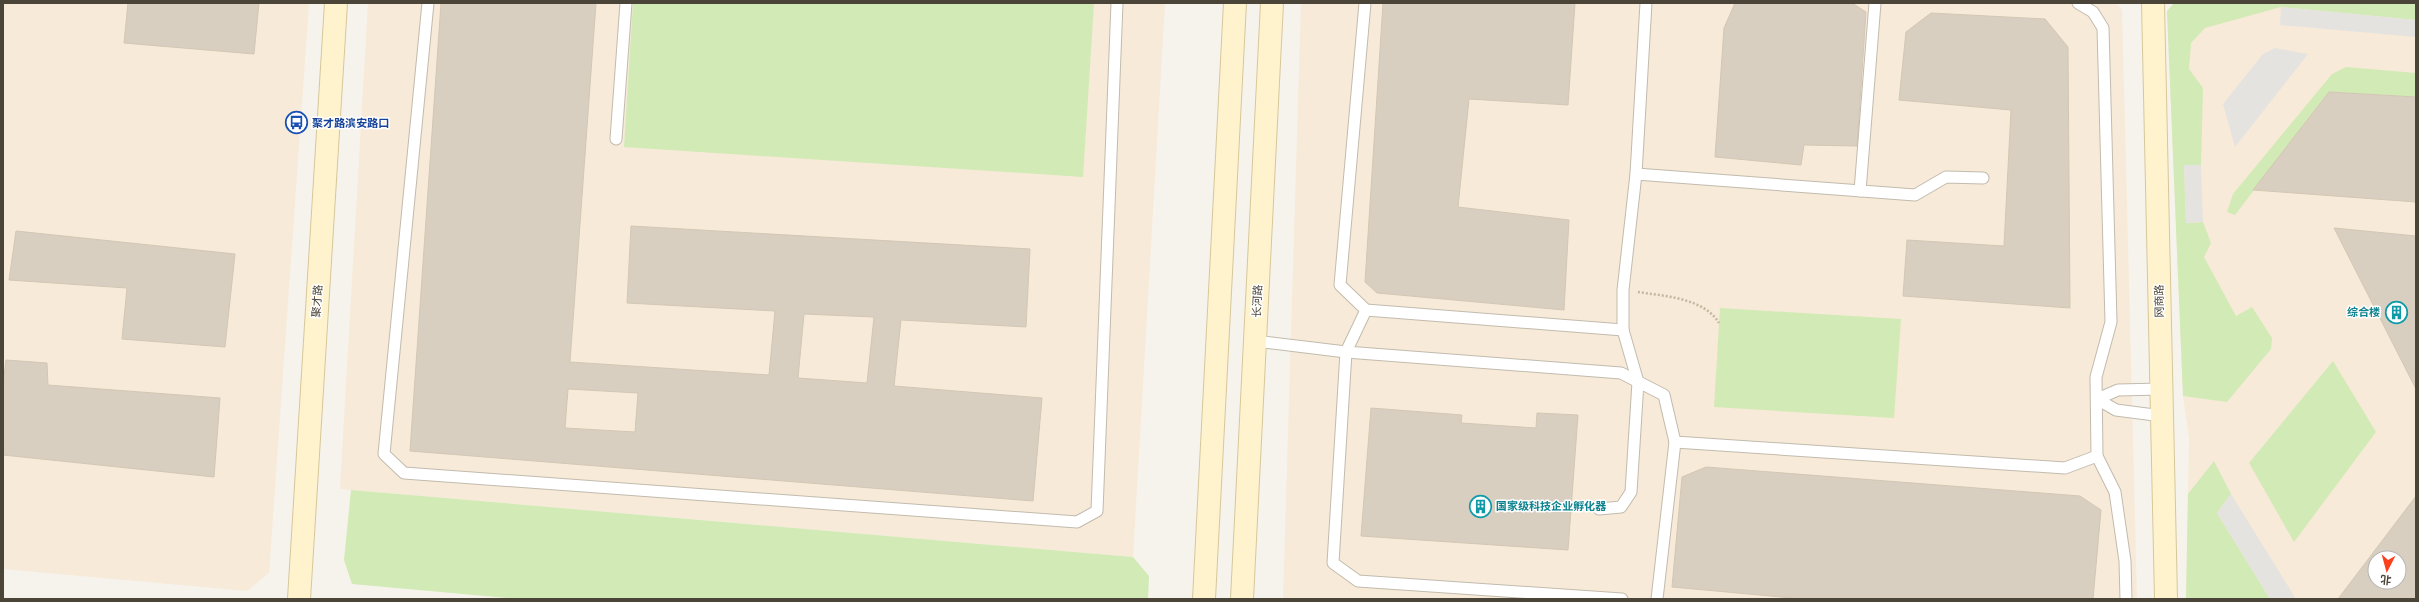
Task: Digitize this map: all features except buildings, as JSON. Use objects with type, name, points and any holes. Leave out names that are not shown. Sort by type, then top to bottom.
[{"type":"street","name":"聚才路","points":[[299,599],[336,3]]},
{"type":"street","points":[[1204,599],[1235,3]]},
{"type":"street","name":"长河路","points":[[1242,599],[1272,3]]},
{"type":"street","name":"网商路","points":[[2153,3],[2166,599]]},
{"type":"lane","points":[[428,3],[384,454],[404,473],[1077,522],[1097,511],[1117,3]]},
{"type":"lane","points":[[616,139],[626,3]]},
{"type":"lane","points":[[1365,3],[1340,285],[1366,310],[1623,330]]},
{"type":"lane","points":[[1599,509],[1622,507],[1631,492],[1638,382],[1623,330],[1623,290],[1636,174],[1646,3]]},
{"type":"lane","points":[[1860,191],[1875,3]]},
{"type":"lane","points":[[2078,3],[2093,12],[2103,28],[2111,322],[2096,376],[2097,456],[2115,492],[2125,561],[2126,599]]},
{"type":"lane","points":[[1636,174],[1915,195],[1946,176],[1983,178]]},
{"type":"lane","points":[[1366,310],[1346,352],[1333,563],[1358,581],[1622,599]]},
{"type":"lane","points":[[1255,341],[1346,352],[1621,373],[1664,395],[1675,442],[1657,599]]},
{"type":"lane","points":[[2097,399],[2118,390],[2161,389]]},
{"type":"lane","points":[[2097,399],[2116,410],[2162,416]]},
{"type":"lane","points":[[1675,442],[2065,468],[2097,456]]},
{"type":"path","points":[[1623,290],[1682,299],[1713,313],[1719,323]]},
{"type":"shaded area","points":[[3,3],[309,3],[269,573],[247,591],[3,569]]},
{"type":"shaded area","points":[[368,3],[1165,3],[1133,557],[340,489]]},
{"type":"shaded area","points":[[1301,3],[2117,3],[2122,10],[2137,599],[1283,599]]},
{"type":"shaded area","points":[[2174,3],[2416,3],[2416,599],[2186,599],[2189,438],[2183,396],[2167,11]]},
{"type":"shaded area","points":[[2281,7],[2416,20],[2416,37],[2280,25]]},
{"type":"shaded area","points":[[2275,48],[2308,54],[2235,147],[2223,104],[2263,54]]},
{"type":"shaded area","points":[[2184,165],[2201,165],[2203,222],[2186,223]]},
{"type":"shaded area","points":[[2231,494],[2296,599],[2270,599],[2217,513]]},
{"type":"green space","points":[[633,3],[1094,3],[1083,177],[624,147]]},
{"type":"green space","points":[[2174,3],[2416,3],[2416,20],[2281,7],[2205,28],[2191,43],[2189,69],[2203,88],[2201,165],[2184,165],[2186,223],[2203,222],[2211,243],[2204,257],[2236,316],[2252,307],[2272,338],[2271,349],[2227,402],[2183,396],[2167,11]]},
{"type":"green space","points":[[2346,67],[2416,73],[2416,97],[2329,92],[2235,215],[2227,212],[2233,194],[2332,74]]},
{"type":"green space","points":[[1720,308],[1901,319],[1894,418],[1714,407]]},
{"type":"green space","points":[[2333,361],[2376,432],[2294,542],[2249,463]]},
{"type":"green space","points":[[2214,461],[2231,494],[2217,513],[2270,599],[2186,599],[2188,494]]},
{"type":"green space","points":[[351,490],[1133,557],[1149,576],[1148,599],[517,599],[352,584],[344,560]]},
{"type":"place","name":"聚才路滨安路口","points":[[297,123]]},
{"type":"place","name":"综合楼","points":[[2396,312]]},
{"type":"place","name":"国家级科技企业孵化器","points":[[1481,506]]}]
